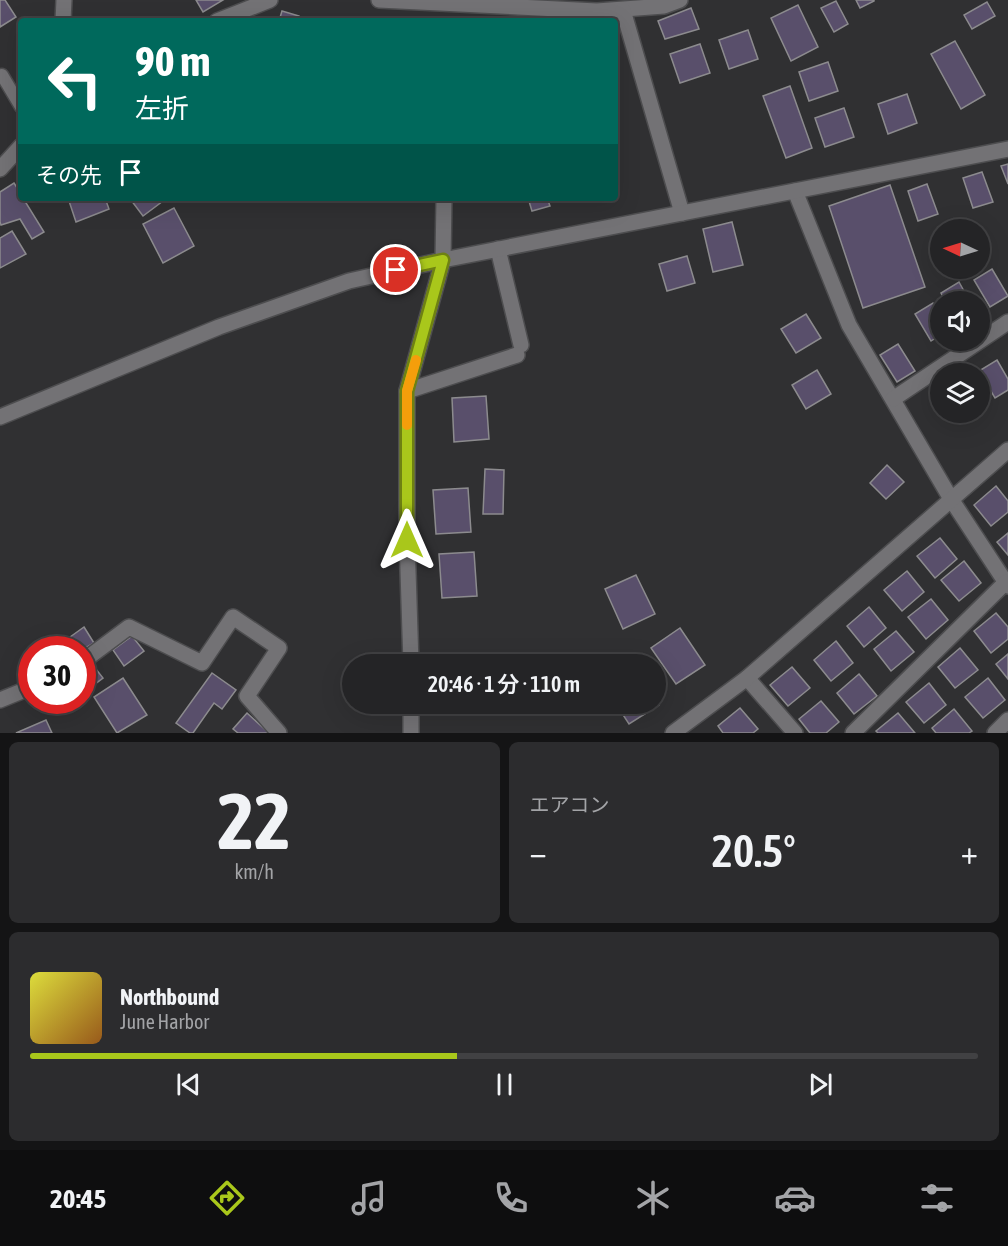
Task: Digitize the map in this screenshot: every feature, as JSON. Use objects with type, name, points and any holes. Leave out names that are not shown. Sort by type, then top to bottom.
[{"type":"street","points":[[63,18],[64,0]]},
{"type":"street","points":[[225,18],[270,0]]},
{"type":"street","points":[[379,0],[479,9],[597,11],[664,6],[680,0]]},
{"type":"street","points":[[623,10],[682,213]]},
{"type":"street","points":[[0,169],[18,149]]},
{"type":"street","points":[[0,417],[252,315],[350,281],[443,260],[1008,149]]},
{"type":"street","points":[[795,190],[849,325],[951,499],[1007,584],[853,733]]},
{"type":"street","points":[[411,654],[407,540],[407,391],[443,260],[444,201]]},
{"type":"street","points":[[407,391],[519,350],[498,249]]},
{"type":"street","points":[[893,399],[1008,322]]},
{"type":"street","points":[[673,733],[747,678],[1008,450]]},
{"type":"street","points":[[96,652],[129,627],[202,663],[233,617],[279,648],[247,696],[279,733]]},
{"type":"street","points":[[747,678],[795,733]]},
{"type":"street","points":[[0,700],[18,693]]},
{"type":"street","points":[[411,714],[411,733]]},
{"type":"street","points":[[995,733],[1008,720]]},
{"type":"lane","points":[[3,75],[18,102]]},
{"type":"building","points":[[0,0],[5,0],[16,17],[0,27]]},
{"type":"building","points":[[196,0],[223,0],[203,12]]},
{"type":"building","points":[[856,0],[874,0],[874,1],[860,8]]},
{"type":"building","points":[[836,1],[848,24],[834,32],[821,8]]},
{"type":"building","points":[[987,2],[995,16],[972,29],[964,15]]},
{"type":"building","points":[[798,5],[818,47],[791,61],[771,18]]},
{"type":"building","points":[[691,8],[699,29],[665,39],[658,21]]},
{"type":"building","points":[[282,11],[299,16],[299,18],[280,18]]},
{"type":"building","points":[[748,30],[758,59],[729,69],[719,40]]},
{"type":"building","points":[[955,41],[985,95],[961,109],[931,54]]},
{"type":"building","points":[[700,44],[710,73],[680,83],[670,54]]},
{"type":"building","points":[[828,62],[838,91],[809,101],[799,72]]},
{"type":"building","points":[[790,86],[812,148],[786,158],[763,96]]},
{"type":"building","points":[[907,94],[917,123],[888,134],[878,104]]},
{"type":"building","points":[[844,108],[854,137],[825,147],[815,118]]},
{"type":"building","points":[[1008,164],[1008,184],[1001,166]]},
{"type":"building","points":[[982,172],[993,202],[973,208],[963,178]]},
{"type":"building","points":[[14,183],[18,189],[18,201],[25,201],[44,232],[32,239],[20,219],[1,225],[0,192]]},
{"type":"building","points":[[927,184],[938,214],[918,221],[908,191]]},
{"type":"building","points":[[890,185],[925,287],[863,308],[829,206]]},
{"type":"building","points":[[69,201],[106,201],[109,209],[76,222]]},
{"type":"building","points":[[132,201],[163,201],[143,216]]},
{"type":"building","points":[[529,201],[548,201],[550,206],[532,211]]},
{"type":"building","points":[[174,208],[194,246],[163,263],[143,224]]},
{"type":"building","points":[[732,222],[743,265],[713,272],[703,229]]},
{"type":"building","points":[[12,231],[26,254],[0,268],[0,238]]},
{"type":"building","points":[[687,256],[695,283],[667,291],[659,264]]},
{"type":"building","points":[[992,269],[1008,296],[990,307],[990,291],[981,291],[974,280],[990,279]]},
{"type":"building","points":[[959,282],[964,291],[944,291]]},
{"type":"building","points":[[930,305],[930,339],[915,314]]},
{"type":"building","points":[[806,314],[821,338],[796,353],[781,329]]},
{"type":"building","points":[[898,344],[915,371],[897,382],[880,355]]},
{"type":"building","points":[[997,360],[1008,379],[1008,390],[995,398],[990,390],[990,364]]},
{"type":"building","points":[[817,370],[831,394],[806,409],[792,385]]},
{"type":"building","points":[[486,396],[489,439],[454,442],[452,398]]},
{"type":"building","points":[[887,465],[904,482],[886,499],[870,483]]},
{"type":"building","points":[[485,469],[504,470],[503,514],[483,514]]},
{"type":"building","points":[[996,486],[1008,501],[1008,512],[991,526],[974,505]]},
{"type":"building","points":[[468,488],[471,532],[436,534],[433,490]]},
{"type":"building","points":[[1008,533],[1008,555],[997,542]]},
{"type":"building","points":[[940,538],[957,559],[935,578],[917,556]]},
{"type":"building","points":[[474,552],[477,596],[442,598],[439,554]]},
{"type":"building","points":[[964,561],[981,583],[959,601],[941,580]]},
{"type":"building","points":[[907,571],[924,592],[902,611],[884,590]]},
{"type":"building","points":[[636,575],[655,614],[623,629],[605,589]]},
{"type":"building","points":[[931,599],[948,620],[926,639],[908,617]]},
{"type":"building","points":[[869,607],[886,628],[864,647],[847,626]]},
{"type":"building","points":[[996,613],[1008,627],[1008,639],[991,653],[974,631]]},
{"type":"building","points":[[84,627],[90,636],[71,636]]},
{"type":"building","points":[[680,628],[705,665],[676,684],[666,670],[666,654],[655,654],[651,648]]},
{"type":"building","points":[[896,631],[914,652],[891,671],[874,649]]},
{"type":"building","points":[[132,636],[144,651],[124,666],[113,650]]},
{"type":"building","points":[[836,641],[853,663],[831,681],[814,660]]},
{"type":"building","points":[[960,648],[978,670],[955,688],[938,667]]},
{"type":"building","points":[[1008,654],[1008,679],[996,664]]},
{"type":"building","points":[[792,667],[810,688],[788,706],[770,685]]},
{"type":"building","points":[[96,669],[103,678],[96,683]]},
{"type":"building","points":[[212,673],[236,690],[222,709],[214,703],[193,733],[190,733],[176,723]]},
{"type":"building","points":[[859,674],[877,696],[854,714],[837,693]]},
{"type":"building","points":[[123,678],[147,715],[117,733],[96,700],[96,696]]},
{"type":"building","points":[[988,678],[1005,700],[983,718],[965,697]]},
{"type":"building","points":[[929,683],[946,705],[924,723],[906,702]]},
{"type":"building","points":[[821,701],[839,722],[826,733],[810,733],[799,719]]},
{"type":"building","points":[[740,708],[758,729],[753,733],[723,733],[718,726]]},
{"type":"building","points":[[954,709],[972,731],[969,733],[936,733],[932,728]]},
{"type":"building","points":[[247,713],[269,733],[238,733],[233,729]]},
{"type":"building","points":[[898,713],[915,733],[878,733],[876,731]]},
{"type":"building","points":[[622,714],[645,714],[629,724]]},
{"type":"building","points":[[46,720],[52,733],[16,733]]},
{"type":"slow traffic","points":[[407,425],[407,391],[416,360]]},
{"type":"route","points":[[396,270],[443,260],[407,391],[407,540]]}]
